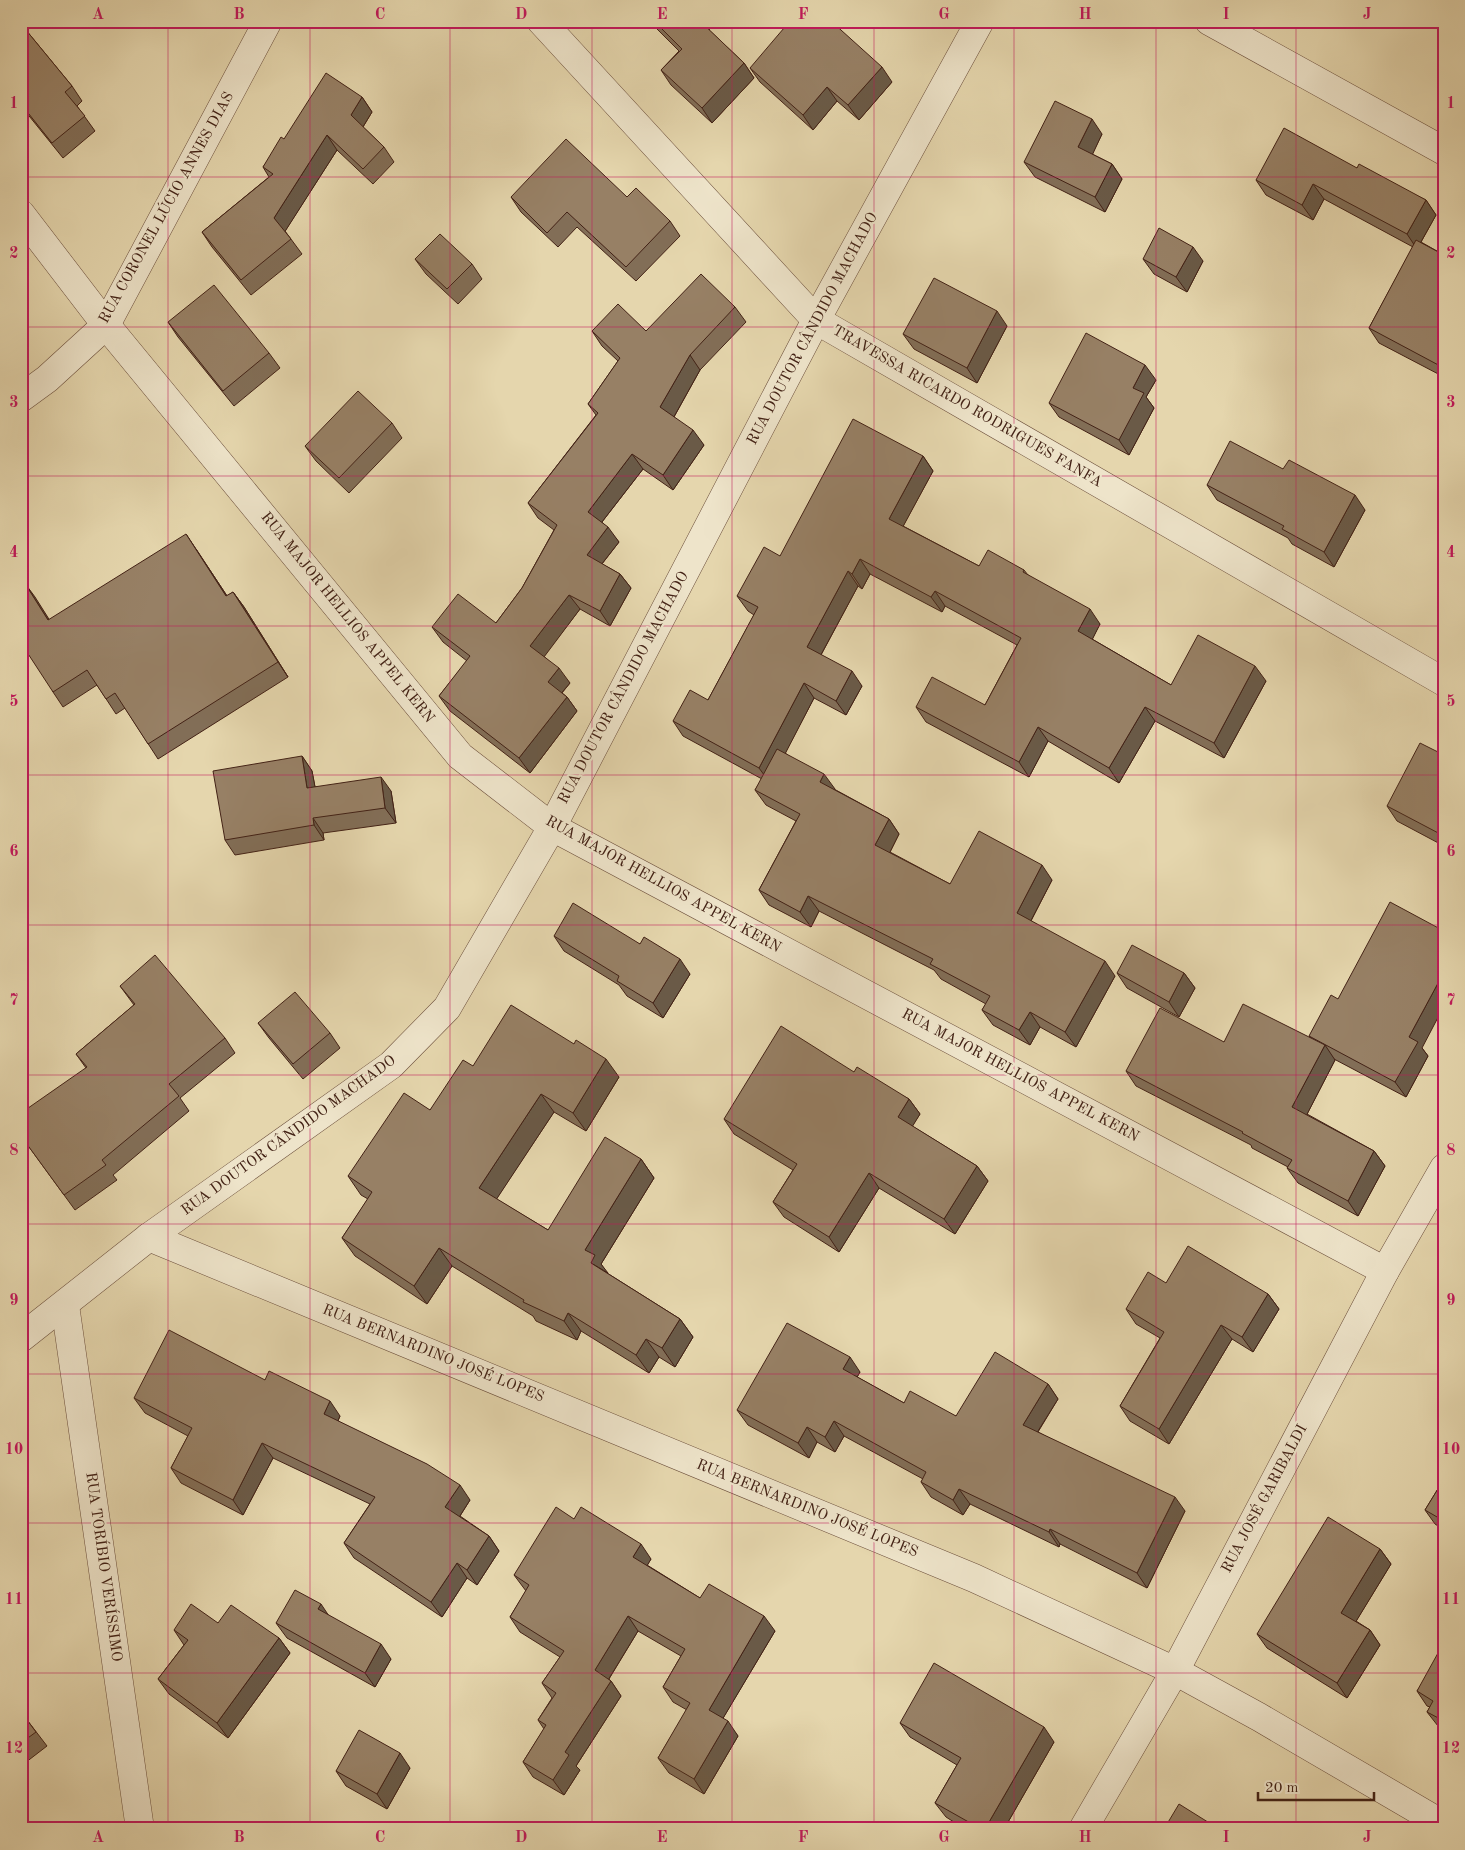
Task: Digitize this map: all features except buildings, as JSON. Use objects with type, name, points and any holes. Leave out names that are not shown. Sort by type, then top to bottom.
[{"type":"street","name":"RUA CORONEL LÚCIO ANNES DIAS","points":[[21,398],[47,379],[106,325],[268,21]]},
{"type":"street","name":"TRAVESSA RICARDO RODRIGUES FANFA","points":[[541,21],[816,320],[1444,682]]},
{"type":"street","name":"RUA DOUTOR CÂNDIDO MACHADO","points":[[21,1338],[149,1237],[391,1066],[447,1008],[552,827],[816,320],[980,21]]},
{"type":"street","points":[[1209,21],[1444,151]]},
{"type":"street","name":"RUA MAJOR HELLIOS APPEL KERN","points":[[21,214],[106,325],[460,756],[552,827],[1385,1271]]},
{"type":"street","name":"RUA JOSÉ GARIBALDI","points":[[1083,1829],[1175,1671],[1385,1271],[1444,1168]]},
{"type":"street","name":"RUA BERNARDINO JOSÉ LOPES","points":[[149,1237],[965,1574],[1175,1671],[1259,1716],[1444,1825]]},
{"type":"street","name":"RUA TORÍBIO VERÍSSIMO","points":[[65,1304],[140,1829]]}]
